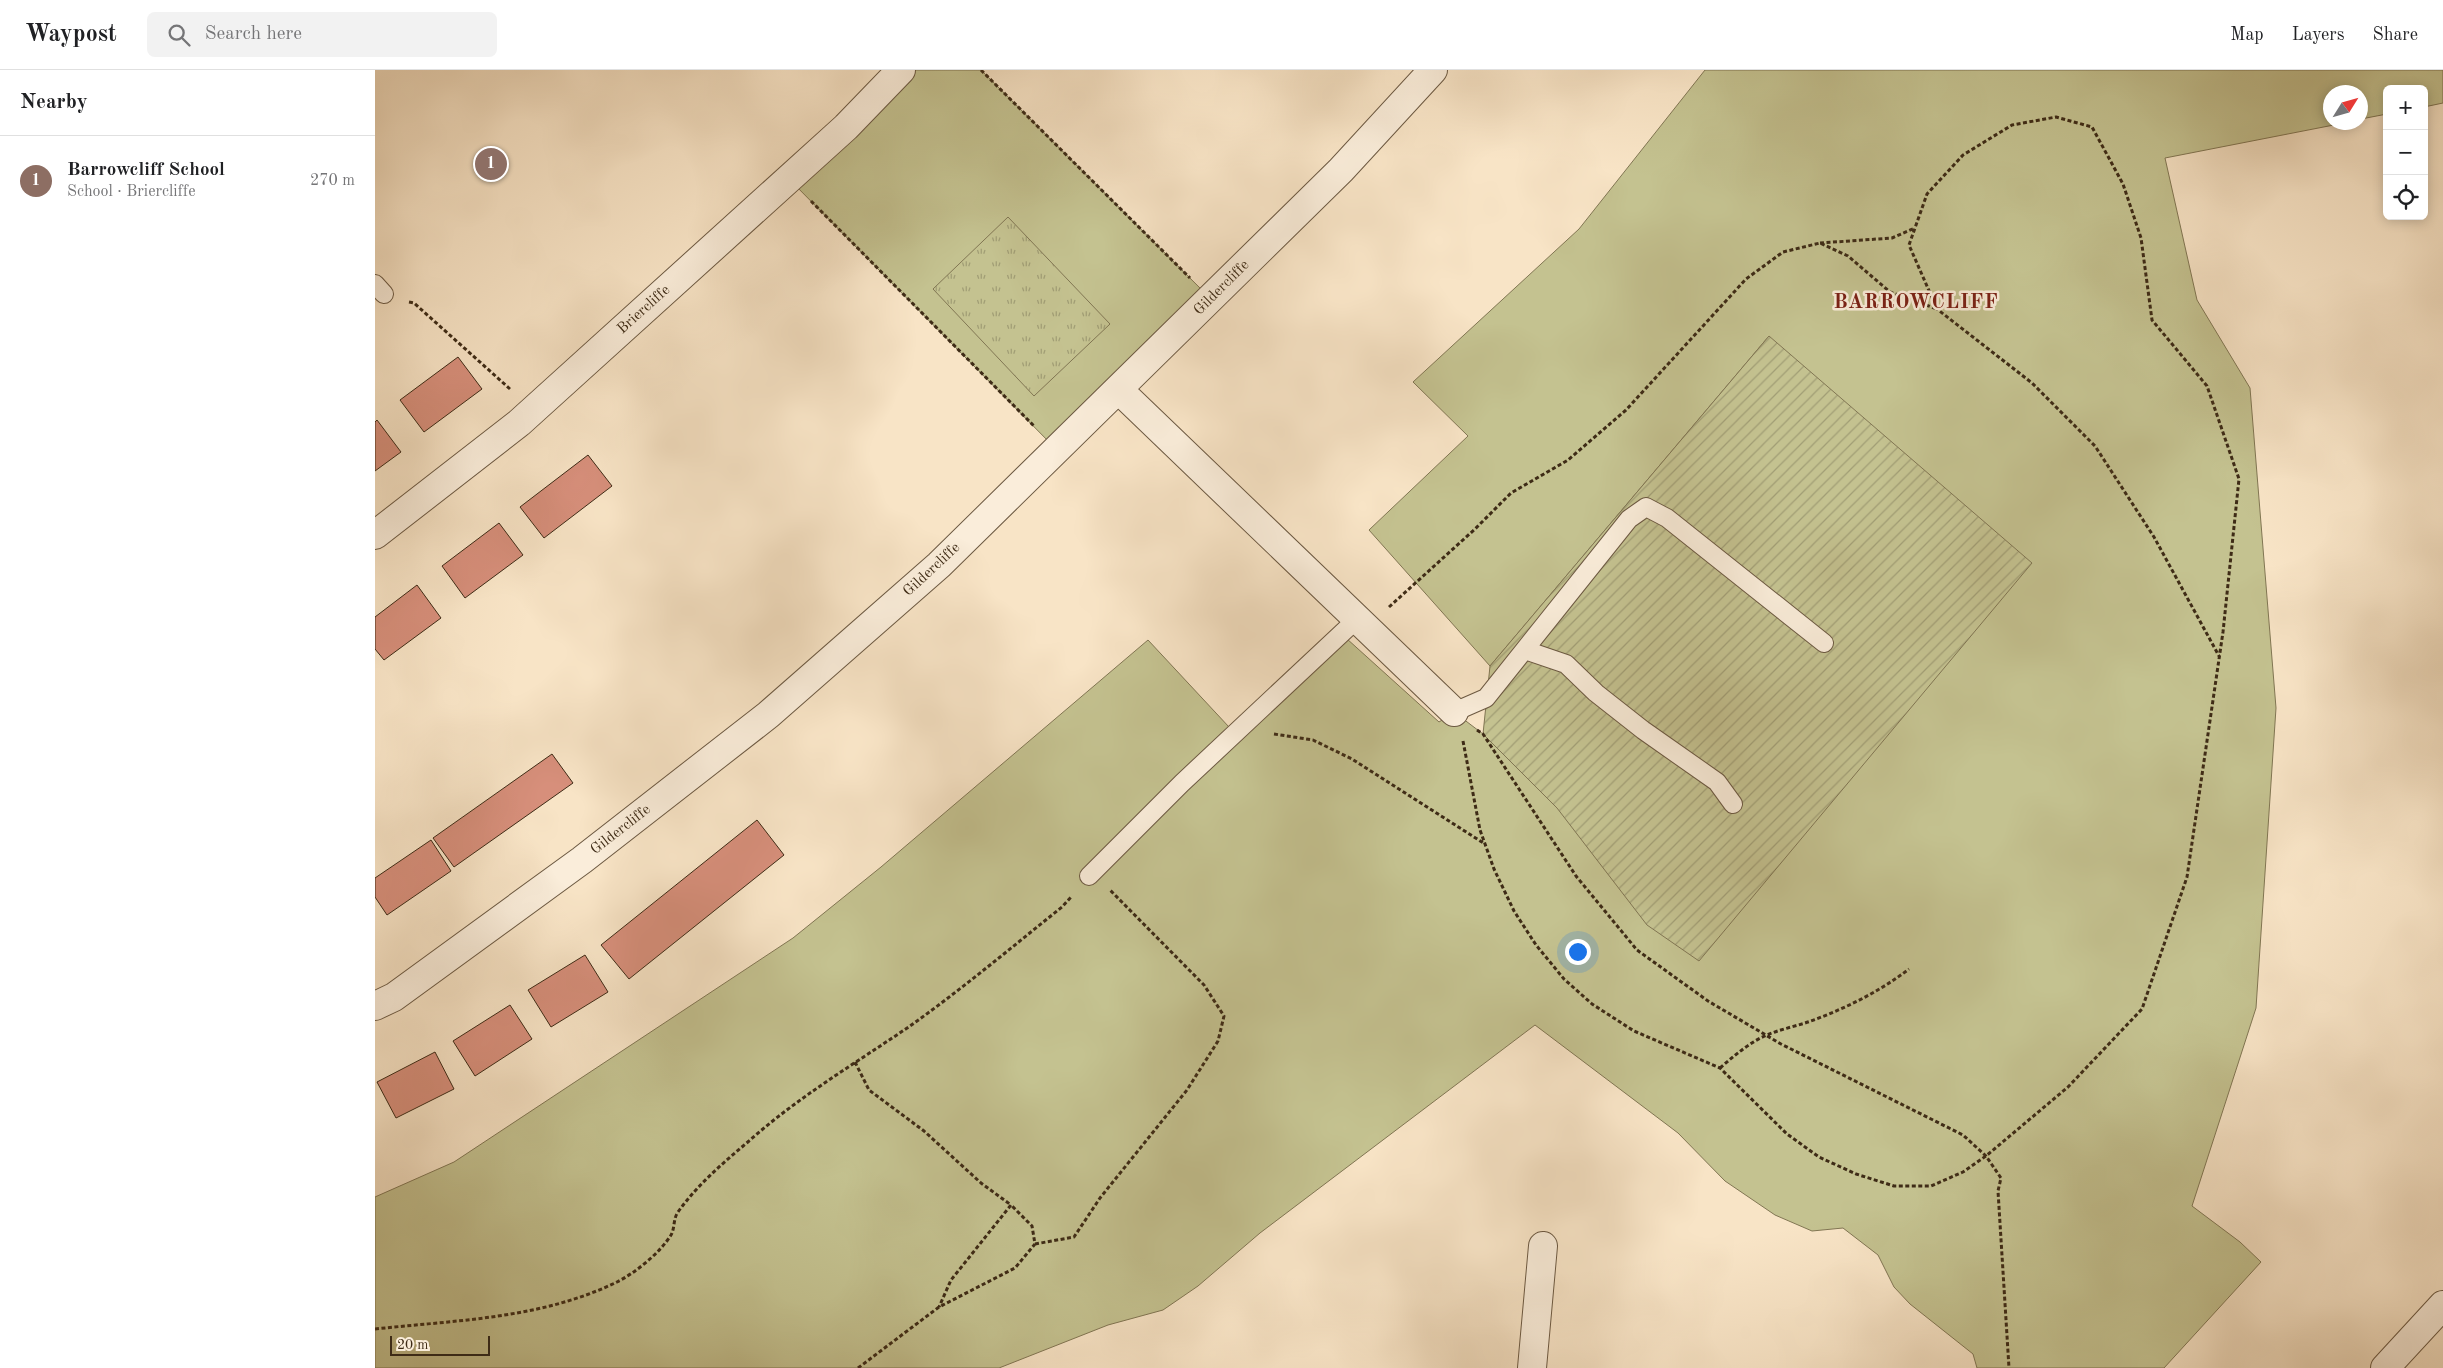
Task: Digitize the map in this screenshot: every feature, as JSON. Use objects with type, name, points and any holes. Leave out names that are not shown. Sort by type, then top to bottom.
[{"type":"street","name":"Briercliffe","points":[[375,535],[533,410],[846,127],[901,70]]},
{"type":"street","name":"Gildercliffe","points":[[375,1006],[394,997],[582,860],[768,715],[939,565],[1341,170],[1433,70]]},
{"type":"street","points":[[1119,390],[1454,712]]},
{"type":"street","points":[[1532,1368],[1543,1246]]},
{"type":"street","points":[[2385,1368],[2443,1305]]},
{"type":"lane","points":[[1454,712],[1486,698],[1629,518],[1646,507],[1667,518],[1824,643]]},
{"type":"lane","points":[[1091,874],[1231,738],[1362,623]]},
{"type":"lane","points":[[1525,650],[1566,664],[1596,693],[1643,730],[1717,782],[1733,804]]},
{"type":"path","points":[[981,70],[1211,299]]},
{"type":"path","points":[[1454,712],[1467,753],[1471,791],[1485,844],[1494,869],[1515,911],[1536,945],[1564,979],[1592,1004],[1634,1031],[1721,1068],[1787,1134],[1819,1157],[1856,1174],[1894,1186],[1931,1186],[1963,1172],[1986,1156],[2068,1087],[2142,1009],[2187,877],[2219,656],[2239,479],[2207,386],[2152,320],[2141,238],[2123,184],[2092,127],[2057,117],[2013,125],[1963,155],[1927,194],[1909,245],[1937,309]]},
{"type":"path","points":[[789,179],[1057,450]]},
{"type":"path","points":[[1362,623],[1475,530],[1511,493],[1568,460],[1626,410],[1746,279],[1783,252],[1819,243],[1893,238],[1915,228]]},
{"type":"path","points":[[1819,243],[1849,256],[1890,292],[1937,309],[2032,383],[2095,446],[2154,537],[2219,656]]},
{"type":"path","points":[[380,289],[413,303],[533,410]]},
{"type":"path","points":[[1454,712],[1483,734],[1576,876],[1637,950],[1708,1001],[1767,1035],[1963,1135],[1986,1156],[2001,1178],[1998,1190],[2009,1368]]},
{"type":"path","points":[[1231,738],[1260,734],[1289,735],[1313,740],[1352,759],[1485,844]]},
{"type":"path","points":[[375,1329],[531,1312],[581,1298],[620,1281],[651,1258],[672,1234],[675,1215],[700,1184],[752,1138],[986,968],[1062,907],[1091,874],[1204,985],[1224,1016],[1218,1042],[1187,1090],[1099,1198],[1075,1237],[1035,1244],[1015,1268],[939,1307],[858,1368]]},
{"type":"path","points":[[1721,1068],[1739,1052],[1767,1035],[1810,1021],[1857,1001],[1887,986],[1909,969]]},
{"type":"path","points":[[855,1062],[869,1090],[924,1131],[981,1183],[1011,1205],[1032,1226],[1035,1244]]},
{"type":"path","points":[[939,1307],[951,1280],[1011,1205]]},
{"type":"green space","points":[[901,70],[981,70],[1211,299],[1057,450],[789,179]]},
{"type":"green space","points":[[1705,70],[2443,70],[2443,103],[2428,106],[2428,85],[2383,85],[2383,115],[2368,118],[2368,85],[2323,85],[2323,127],[2165,158],[2197,300],[2250,388],[2276,708],[2256,1008],[2192,1206],[2240,1242],[2261,1262],[2164,1368],[1977,1368],[1973,1354],[1910,1304],[1894,1287],[1878,1255],[1843,1228],[1812,1231],[1775,1215],[1725,1181],[1678,1133],[1535,1025],[1260,1233],[1198,1286],[1163,1310],[1108,1325],[999,1368],[375,1368],[375,1197],[454,1162],[793,938],[881,867],[1148,640],[1229,727],[1336,629],[1439,722],[1454,712],[1483,734],[1557,808],[1769,336],[1490,666],[1369,530],[1468,436],[1413,382],[1579,229]]},
{"type":"green space","points":[[1008,217],[1110,324],[1034,396],[933,289]]},
{"type":"green space","points":[[1769,336],[2032,563],[1699,961],[1647,925],[1557,808],[1483,734],[1490,666]]},
{"type":"building","points":[[458,357],[482,389],[424,432],[400,400]]},
{"type":"building","points":[[377,420],[401,452],[375,471],[375,422]]},
{"type":"building","points":[[588,455],[612,486],[544,538],[520,507]]},
{"type":"building","points":[[499,523],[523,555],[465,598],[442,566]]},
{"type":"building","points":[[417,585],[441,618],[384,660],[375,649],[375,617]]},
{"type":"building","points":[[552,754],[573,783],[454,867],[433,838]]},
{"type":"building","points":[[757,820],[784,855],[629,979],[601,945]]},
{"type":"building","points":[[431,840],[451,871],[387,915],[375,897],[375,878]]},
{"type":"building","points":[[585,955],[608,992],[551,1027],[528,990]]},
{"type":"building","points":[[510,1005],[532,1039],[475,1076],[453,1041]]},
{"type":"building","points":[[435,1052],[454,1089],[396,1118],[377,1082]]},
{"type":"place","name":"Barrowcliff School","points":[[491,164]]},
{"type":"district","name":"BARROWCLIFF","points":[[1916,303]]}]
